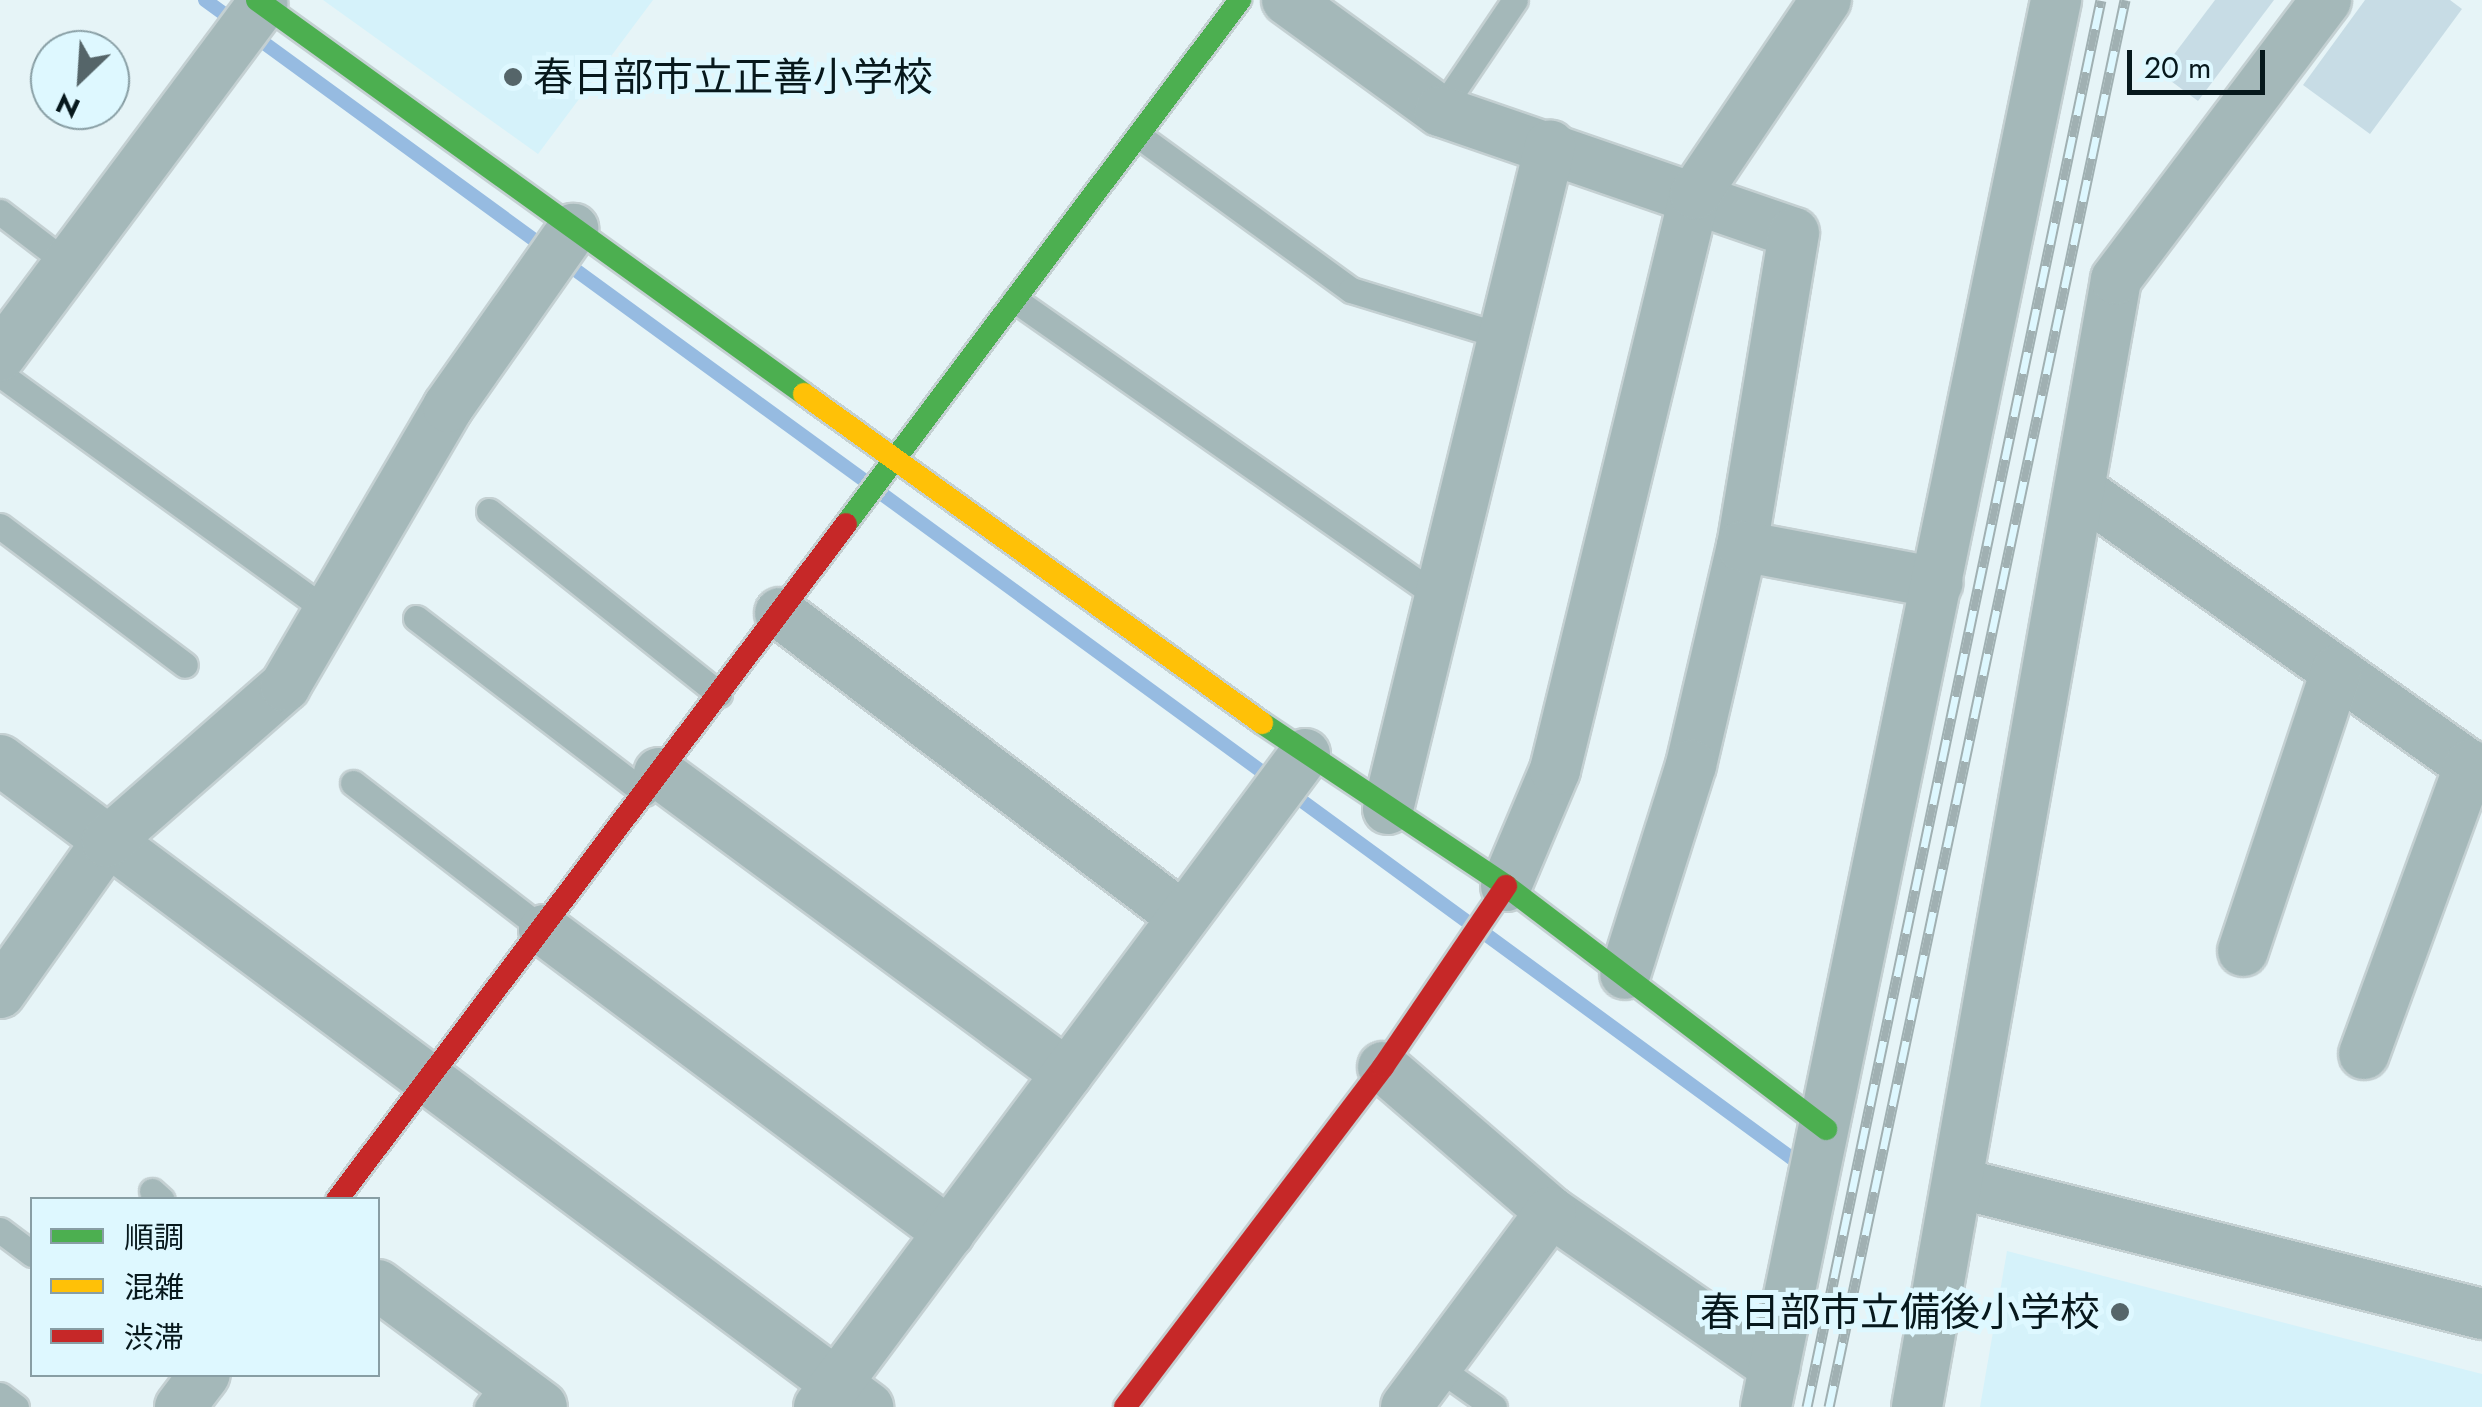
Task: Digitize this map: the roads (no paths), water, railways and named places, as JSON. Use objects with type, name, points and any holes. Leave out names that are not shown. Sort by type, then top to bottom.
[{"type":"street","points":[[339,1197],[544,930],[1240,0]]},
{"type":"street","points":[[1287,0],[1440,111],[1695,194],[1794,233],[1742,546],[1691,765],[1624,974]]},
{"type":"street","points":[[1125,1407],[1383,1067],[1506,886],[1555,770],[1695,194],[1826,0]]},
{"type":"street","points":[[1383,1067],[1551,1212],[1770,1387],[2056,0]]},
{"type":"street","points":[[1917,1407],[1962,1184],[2116,279],[2326,0]]},
{"type":"street","points":[[0,356],[260,2],[1305,754],[1506,886],[1826,1129]]},
{"type":"street","points":[[1388,809],[1550,146]]},
{"type":"street","points":[[9,961],[107,842],[284,686],[324,609],[448,406],[573,229]]},
{"type":"street","points":[[2082,492],[2476,770],[2364,1054]]},
{"type":"street","points":[[1742,546],[1938,583]]},
{"type":"street","points":[[780,613],[1184,918]]},
{"type":"street","points":[[2242,951],[2336,671]]},
{"type":"street","points":[[0,760],[841,1399],[949,1233],[1305,754]]},
{"type":"street","points":[[652,783],[1067,1074]]},
{"type":"street","points":[[544,930],[949,1233]]},
{"type":"street","points":[[1962,1184],[2482,1314]]},
{"type":"street","points":[[1406,1407],[1551,1212]]},
{"type":"street","points":[[380,1288],[511,1398]]},
{"type":"lane","points":[[1440,111],[1514,0]]},
{"type":"lane","points":[[1139,136],[1351,290],[1506,336]]},
{"type":"lane","points":[[0,212],[68,264]]},
{"type":"lane","points":[[1015,300],[1442,600]]},
{"type":"lane","points":[[0,374],[324,609]]},
{"type":"lane","points":[[489,510],[719,694]]},
{"type":"lane","points":[[0,526],[184,665]]},
{"type":"lane","points":[[416,618],[652,783]]},
{"type":"lane","points":[[353,783],[544,930]]},
{"type":"lane","points":[[0,1230],[30,1252]]},
{"type":"lane","points":[[1436,1366],[1494,1407]]},
{"type":"lane","points":[[0,1395],[16,1407]]},
{"type":"waterway","points":[[205,0],[865,481]]},
{"type":"waterway","points":[[882,494],[1466,921]]},
{"type":"waterway","points":[[1484,933],[1798,1163]]},
{"type":"railway","points":[[1807,1407],[2101,0]]},
{"type":"railway","points":[[1829,1407],[2125,0]]},
{"type":"place","name":"春日部市立正善小学校","points":[[513,77]]},
{"type":"place","name":"春日部市立備後小学校","points":[[2120,1312]]}]
